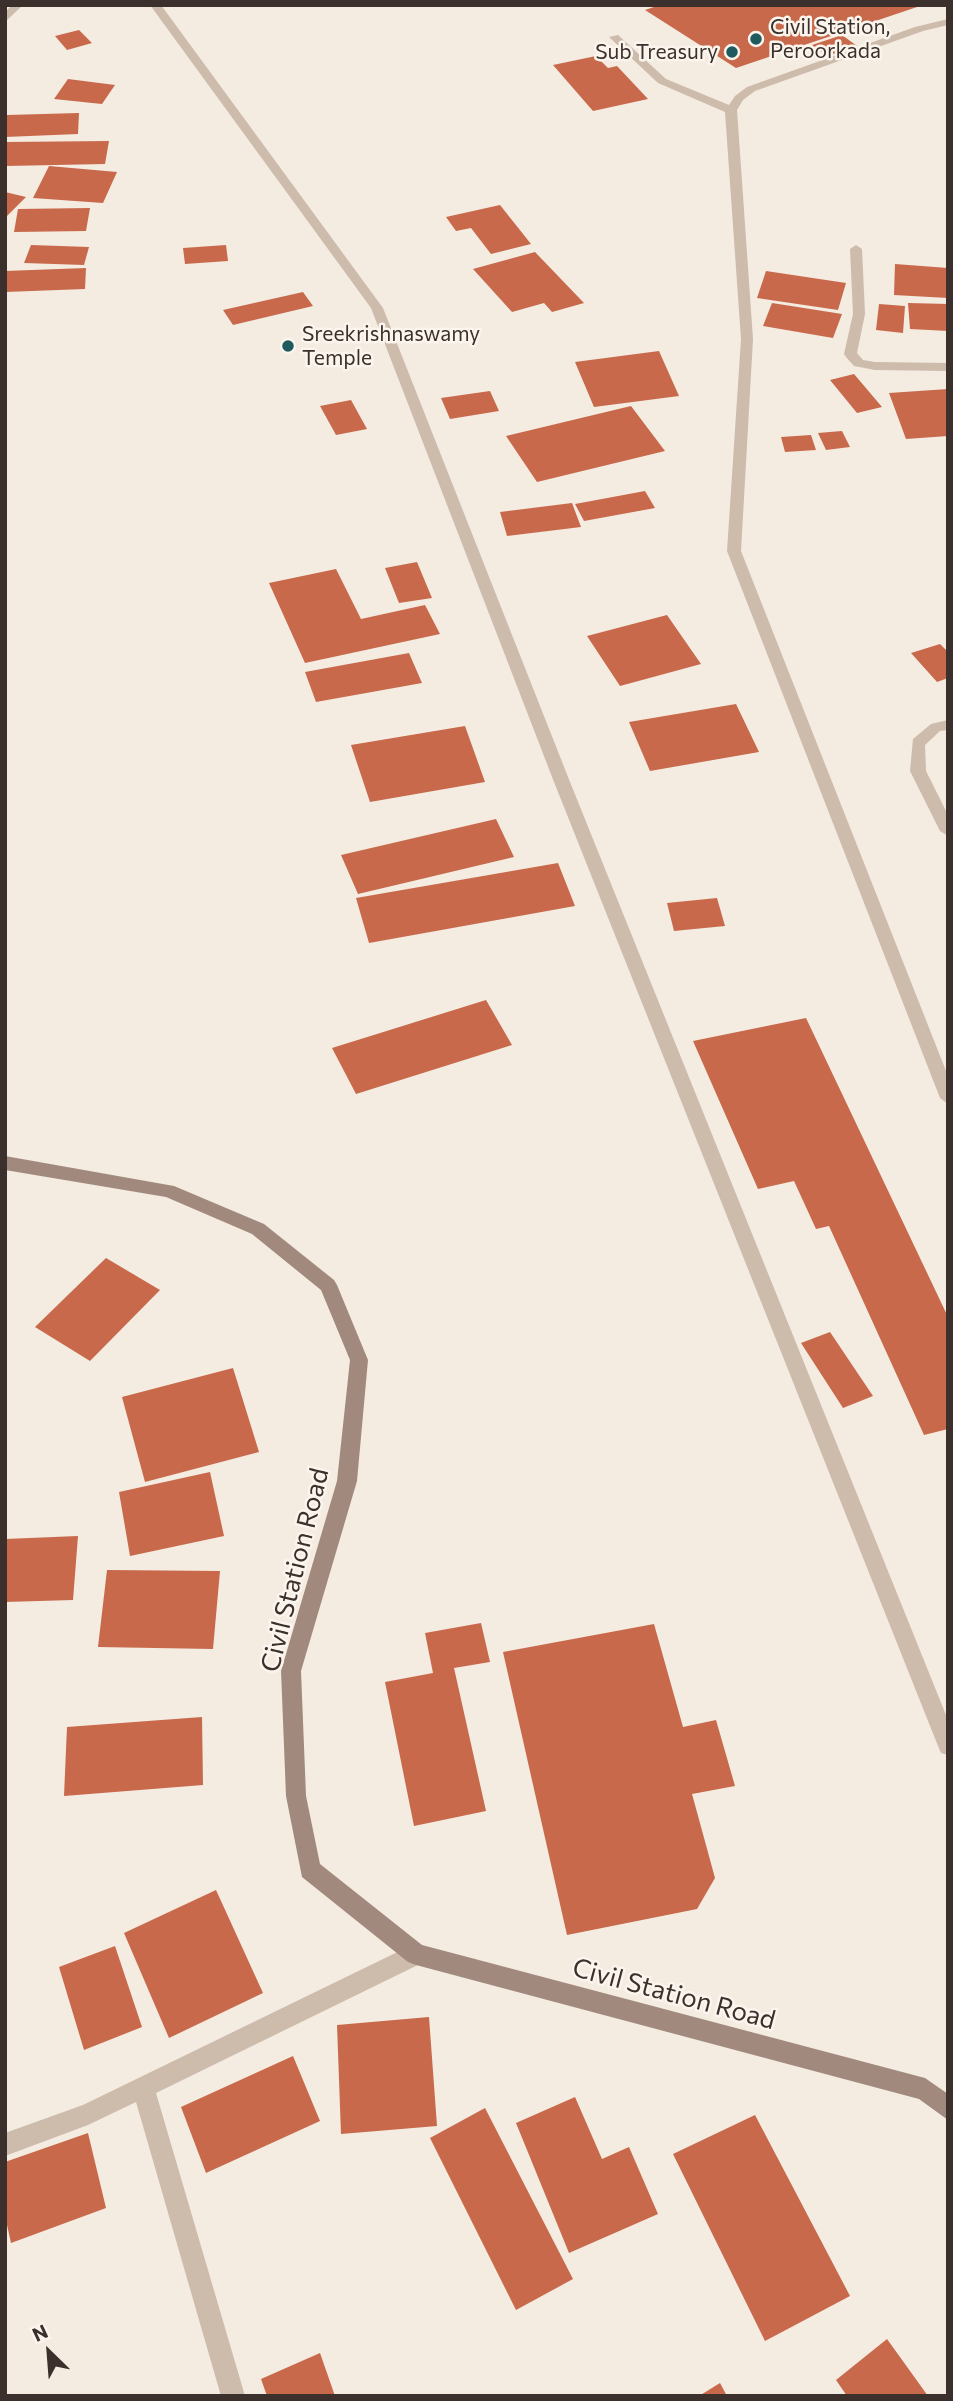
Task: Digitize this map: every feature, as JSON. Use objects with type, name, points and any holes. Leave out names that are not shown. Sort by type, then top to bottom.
[{"type":"main road","name":"Civil Station Road","points":[[5,1163],[168,1191],[258,1229],[328,1285],[359,1360],[348,1481],[291,1671],[296,1796],[310,1870],[416,1954],[925,2089],[948,2109]]},
{"type":"street","points":[[5,19],[18,5]]},
{"type":"street","points":[[155,5],[377,308],[568,795],[948,1746]]},
{"type":"street","points":[[948,22],[919,29],[751,89],[739,98],[731,110],[747,339],[734,551],[948,1098]]},
{"type":"street","points":[[614,37],[662,81],[731,110]]},
{"type":"street","points":[[856,249],[859,314],[850,354],[859,363],[875,366],[948,367]]},
{"type":"street","points":[[948,725],[936,727],[918,743],[918,771],[948,831]]},
{"type":"street","points":[[5,2145],[88,2114],[416,1954]]},
{"type":"street","points":[[143,2088],[233,2396]]},
{"type":"building","name":"Civil Station, Peroorkada","points":[[660,5],[920,6],[736,68],[645,10]]},
{"type":"building","points":[[79,30],[92,43],[67,50],[55,36]]},
{"type":"building","points":[[842,35],[857,46],[827,56],[812,45]]},
{"type":"building","points":[[596,56],[608,68],[617,66],[648,99],[593,111],[553,65]]},
{"type":"building","points":[[68,79],[115,85],[102,104],[54,99]]},
{"type":"building","points":[[79,113],[78,134],[5,137],[7,115]]},
{"type":"building","points":[[109,141],[105,164],[5,166],[6,142]]},
{"type":"building","points":[[49,166],[117,172],[103,203],[33,198]]},
{"type":"building","points":[[5,192],[26,197],[5,218]]},
{"type":"building","points":[[500,205],[531,244],[491,254],[471,228],[456,231],[446,217]]},
{"type":"building","points":[[90,208],[86,231],[14,232],[18,209]]},
{"type":"building","points":[[31,245],[89,247],[84,265],[24,263]]},
{"type":"building","points":[[226,245],[228,261],[185,264],[183,248]]},
{"type":"building","points":[[535,252],[584,303],[552,312],[544,303],[512,312],[473,269]]},
{"type":"building","points":[[895,264],[948,268],[948,298],[894,295]]},
{"type":"building","points":[[86,268],[85,289],[5,292],[5,271]]},
{"type":"building","points":[[766,271],[846,283],[838,310],[757,298]]},
{"type":"building","points":[[303,292],[313,306],[233,325],[223,310]]},
{"type":"building","points":[[772,303],[842,314],[833,338],[763,326]]},
{"type":"building","points":[[908,303],[948,304],[948,331],[910,329]]},
{"type":"building","points":[[879,304],[905,306],[903,333],[876,330]]},
{"type":"building","points":[[659,351],[679,396],[594,407],[575,362]]},
{"type":"building","points":[[854,374],[882,407],[857,413],[830,380]]},
{"type":"building","points":[[948,389],[948,436],[906,439],[889,393]]},
{"type":"building","points":[[490,391],[499,411],[450,419],[441,398]]},
{"type":"building","points":[[351,400],[367,429],[336,435],[320,406]]},
{"type":"building","points":[[631,406],[665,451],[537,482],[506,436]]},
{"type":"building","points":[[842,431],[850,447],[826,450],[818,433]]},
{"type":"building","points":[[811,435],[816,450],[785,452],[781,437]]},
{"type":"building","points":[[645,491],[655,508],[584,521],[575,504]]},
{"type":"building","points":[[572,503],[581,527],[507,536],[500,512]]},
{"type":"building","points":[[417,562],[432,598],[399,603],[385,568]]},
{"type":"building","points":[[336,569],[361,619],[425,605],[440,634],[305,663],[269,583]]},
{"type":"building","points":[[667,615],[701,664],[620,686],[587,636]]},
{"type":"building","points":[[940,644],[948,652],[948,678],[937,682],[911,653]]},
{"type":"building","points":[[409,653],[422,683],[316,702],[305,672]]},
{"type":"building","points":[[736,704],[759,752],[650,771],[629,722]]},
{"type":"building","points":[[465,726],[485,782],[370,802],[351,745]]},
{"type":"building","points":[[496,819],[514,857],[358,894],[341,855]]},
{"type":"building","points":[[558,863],[575,906],[369,943],[356,898]]},
{"type":"building","points":[[717,898],[725,926],[674,931],[667,903]]},
{"type":"building","points":[[486,1000],[512,1045],[356,1094],[332,1048]]},
{"type":"building","points":[[806,1018],[948,1317],[948,1429],[924,1435],[829,1226],[816,1229],[794,1181],[758,1189],[693,1041]]},
{"type":"building","points":[[106,1258],[160,1290],[90,1361],[35,1327]]},
{"type":"building","points":[[830,1332],[873,1396],[843,1408],[801,1343]]},
{"type":"building","points":[[233,1368],[259,1452],[145,1482],[122,1397]]},
{"type":"building","points":[[210,1472],[224,1536],[130,1556],[119,1492]]},
{"type":"building","points":[[78,1536],[73,1600],[5,1602],[5,1539]]},
{"type":"building","points":[[107,1570],[220,1571],[213,1649],[98,1647]]},
{"type":"building","points":[[481,1623],[490,1662],[454,1668],[486,1811],[414,1826],[385,1682],[433,1673],[425,1633]]},
{"type":"building","points":[[654,1624],[683,1727],[716,1720],[735,1786],[692,1794],[715,1878],[697,1909],[567,1935],[503,1652]]},
{"type":"building","points":[[202,1717],[203,1785],[64,1796],[67,1727]]},
{"type":"building","points":[[216,1890],[263,1993],[169,2038],[124,1933]]},
{"type":"building","points":[[115,1946],[142,2027],[84,2050],[59,1967]]},
{"type":"building","points":[[429,2017],[437,2126],[341,2134],[337,2025]]},
{"type":"building","points":[[293,2056],[320,2121],[206,2173],[181,2107]]},
{"type":"building","points":[[575,2097],[602,2159],[629,2147],[658,2214],[569,2253],[516,2123]]},
{"type":"building","points":[[485,2108],[573,2279],[516,2310],[430,2138]]},
{"type":"building","points":[[755,2115],[850,2296],[765,2341],[673,2154]]},
{"type":"building","points":[[88,2133],[106,2208],[11,2243],[5,2216],[5,2162]]},
{"type":"building","points":[[887,2339],[928,2396],[847,2396],[836,2380]]},
{"type":"building","points":[[320,2353],[335,2396],[267,2396],[261,2379]]},
{"type":"building","points":[[720,2383],[727,2396],[699,2396]]},
{"type":"place","name":"Civil Station, Peroorkada","points":[[756,39]]},
{"type":"place","name":"Sub Treasury","points":[[732,52]]},
{"type":"place","name":"Sreekrishnaswamy Temple","points":[[288,346]]}]
